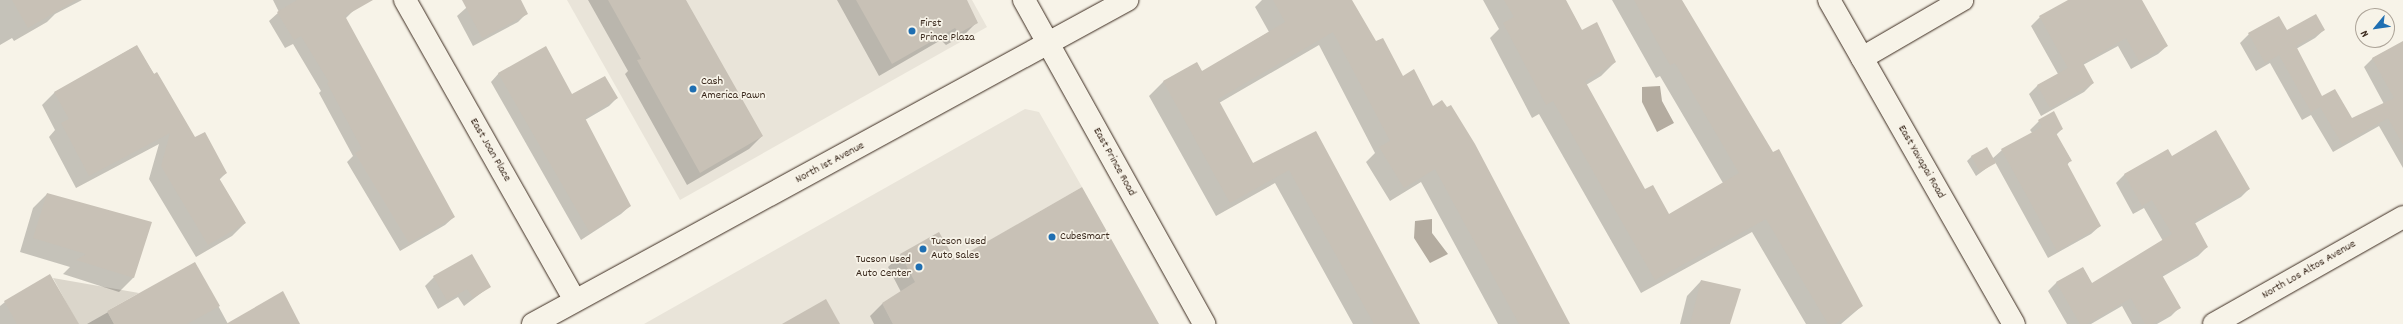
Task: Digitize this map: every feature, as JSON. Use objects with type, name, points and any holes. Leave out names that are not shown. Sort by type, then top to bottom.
[{"type":"street","name":"East Joan Place","points":[[405,0],[575,300]]},
{"type":"street","name":"East Prince Road","points":[[1024,0],[1204,324]]},
{"type":"street","name":"North 1st Avenue","points":[[533,324],[1049,44],[1127,0]]},
{"type":"street","name":"East Yavapai Road","points":[[1829,0],[2014,324]]},
{"type":"street","points":[[1862,58],[1962,0]]},
{"type":"street","name":"North Los Altos Avenue","points":[[2214,324],[2403,217]]},
{"type":"shaded area","points":[[567,0],[972,0],[987,27],[680,200]]},
{"type":"shaded area","points":[[1660,86],[1662,101],[1674,123],[1657,132],[1642,102],[1642,87]]},
{"type":"shaded area","points":[[1025,109],[1039,112],[1082,187],[882,303],[893,324],[644,324]]},
{"type":"shaded area","points":[[1432,219],[1432,233],[1448,254],[1430,263],[1414,238],[1415,221]]},
{"type":"shaded area","points":[[53,278],[139,293],[107,311],[114,324],[78,324]]},
{"type":"building","points":[[12,0],[76,0],[28,28]]},
{"type":"building","points":[[297,0],[373,0],[345,16],[455,217],[409,243],[355,153],[362,149],[327,83],[329,82],[301,36],[294,40],[277,12]]},
{"type":"building","points":[[462,0],[521,0],[528,14],[482,38]]},
{"type":"building","points":[[608,0],[686,0],[763,136],[700,173],[637,60],[641,59]]},
{"type":"building","name":"First Prince Plaza","points":[[856,0],[967,0],[978,23],[959,33],[955,28],[892,64]]},
{"type":"building","points":[[1273,0],[1352,0],[1376,41],[1383,38],[1403,76],[1414,69],[1433,106],[1442,100],[1447,107],[1451,105],[1475,144],[1570,324],[1519,324],[1435,169],[1404,188],[1379,147],[1390,141],[1333,32],[1218,99],[1253,163],[1316,131],[1420,324],[1374,324],[1289,170],[1230,203],[1163,81],[1197,62],[1202,71],[1285,22]]},
{"type":"building","points":[[1504,0],[1566,0],[1582,30],[1597,22],[1616,62],[1585,81],[1645,189],[1653,185],[1669,214],[1739,173],[1675,63],[1670,65],[1634,0],[1682,0],[1773,152],[1779,149],[1863,306],[1835,324],[1828,324],[1766,219],[1655,280],[1553,101],[1546,105],[1503,23],[1514,17]]},
{"type":"building","points":[[2068,0],[2142,0],[2168,46],[2139,61],[2126,38],[2083,63],[2094,83],[2050,108],[2037,85],[2068,68],[2039,16]]},
{"type":"building","points":[[2316,14],[2325,30],[2296,46],[2322,96],[2335,89],[2352,118],[2394,98],[2372,58],[2390,48],[2395,48],[2395,45],[2403,41],[2403,145],[2388,118],[2342,144],[2320,107],[2311,112],[2279,55],[2265,63],[2248,33],[2279,16],[2287,30]]},
{"type":"building","points":[[137,45],[154,74],[157,72],[195,137],[205,132],[227,173],[219,178],[246,223],[208,245],[161,166],[170,133],[89,176],[61,123],[69,119],[54,92]]},
{"type":"building","points":[[546,46],[572,94],[605,76],[618,98],[585,118],[631,206],[590,233],[498,73]]},
{"type":"building","points":[[2054,111],[2063,129],[2056,133],[2072,161],[2067,163],[2101,226],[2057,251],[2001,149],[2042,127],[2038,120]]},
{"type":"building","points":[[2216,130],[2250,189],[2194,221],[2208,247],[2162,275],[2181,308],[2153,324],[2145,324],[2131,298],[2087,324],[2080,324],[2056,282],[2083,267],[2092,283],[2172,234],[2152,200],[2142,206],[2124,174],[2168,149],[2172,156]]},
{"type":"building","points":[[1987,147],[1996,163],[1980,172],[1971,156]]},
{"type":"building","name":"CubeSmart","points":[[1082,187],[1159,324],[893,324],[882,303],[915,282],[900,254],[939,232],[955,260]]},
{"type":"building","points":[[47,193],[152,222],[134,278],[76,260],[86,254],[33,238]]},
{"type":"building","points":[[472,254],[491,287],[473,298],[467,289],[447,301],[433,276]]},
{"type":"building","points":[[195,262],[220,306],[187,324],[114,324],[107,311]]},
{"type":"building","points":[[50,274],[79,324],[17,324],[4,301]]},
{"type":"building","points":[[1701,280],[1741,289],[1730,324],[1690,324]]},
{"type":"building","points":[[283,291],[300,324],[226,324]]},
{"type":"building","points":[[826,299],[840,324],[782,324]]},
{"type":"place","name":"First Prince Plaza","points":[[912,31]]},
{"type":"place","name":"Cash America Pawn","points":[[693,89]]},
{"type":"place","name":"CubeSmart","points":[[1052,237]]},
{"type":"place","name":"Tucson Used Auto Sales","points":[[923,249]]},
{"type":"place","name":"Tucson Used Auto Center","points":[[919,267]]}]
